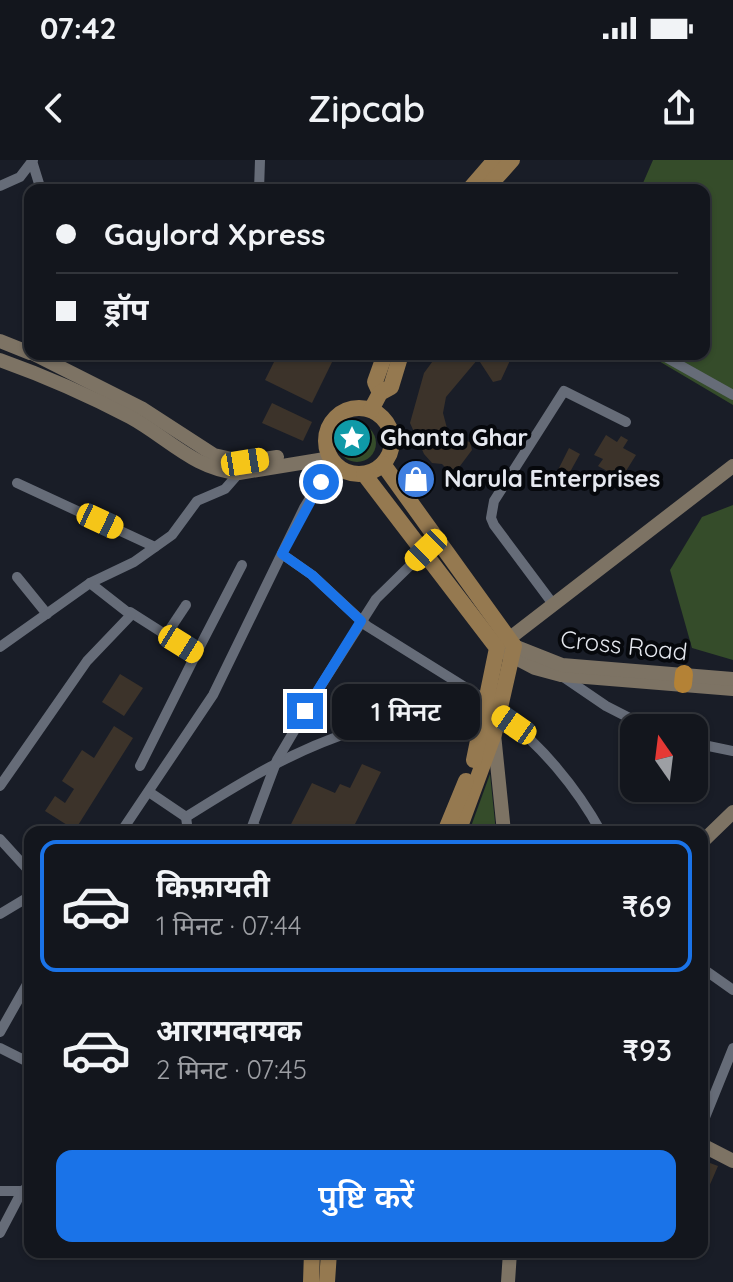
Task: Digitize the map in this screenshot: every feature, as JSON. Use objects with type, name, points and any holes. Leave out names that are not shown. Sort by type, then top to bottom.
[{"type":"main road","points":[[474,184],[495,160]]},
{"type":"main road","points":[[490,184],[512,160]]},
{"type":"main road","points":[[0,341],[24,349]]},
{"type":"main road","points":[[49,360],[143,409],[214,455],[227,460],[245,462],[330,456]]},
{"type":"main road","points":[[380,393],[375,382],[383,360]]},
{"type":"main road","points":[[371,410],[380,393],[391,387],[399,360]]},
{"type":"main road","points":[[1,364],[55,379],[134,419],[208,467],[239,473],[330,456]]},
{"type":"main road","points":[[361,408],[371,410],[381,415],[392,434],[390,455],[383,464],[364,474],[347,472],[330,456],[328,430],[341,413],[361,408]]},
{"type":"main road","points":[[383,464],[509,647],[494,734],[460,826]]},
{"type":"main road","points":[[447,826],[480,745],[484,699],[509,647],[553,604],[733,466]]},
{"type":"main road","points":[[364,474],[509,647]]},
{"type":"main road","name":"Cross Road","points":[[509,647],[561,675],[733,679]]},
{"type":"main road","name":"Cross Road","points":[[509,647],[562,665],[683,679],[733,689]]},
{"type":"main road","points":[[494,734],[503,826]]},
{"type":"main road","points":[[708,836],[733,812]]},
{"type":"main road","points":[[708,1148],[733,1161]]},
{"type":"main road","points":[[311,1282],[312,1258]]},
{"type":"main road","points":[[327,1282],[329,1258]]},
{"type":"main road","points":[[508,1282],[510,1258]]},
{"type":"street","points":[[0,186],[20,177],[32,160]]},
{"type":"street","points":[[32,160],[39,184]]},
{"type":"street","points":[[259,184],[260,160]]},
{"type":"street","points":[[671,360],[733,395]]},
{"type":"street","points":[[553,604],[494,525],[491,518],[494,501],[564,391],[626,422]]},
{"type":"street","points":[[125,826],[213,695],[330,456]]},
{"type":"street","points":[[0,647],[90,583],[172,535],[197,501],[225,489],[239,473]]},
{"type":"street","points":[[17,483],[155,547]]},
{"type":"street","points":[[253,826],[277,760],[361,621],[376,599],[426,550]]},
{"type":"street","points":[[282,554],[312,575],[361,621],[484,699]]},
{"type":"street","points":[[140,766],[242,565]]},
{"type":"street","points":[[17,577],[47,614]]},
{"type":"street","points":[[90,583],[196,654]]},
{"type":"street","points":[[166,635],[186,605]]},
{"type":"street","points":[[0,786],[87,661],[130,612]]},
{"type":"street","points":[[561,675],[622,714]]},
{"type":"street","points":[[186,817],[277,760],[362,728],[455,711],[484,699]]},
{"type":"street","points":[[499,714],[514,725],[566,779],[597,826]]},
{"type":"street","points":[[708,746],[733,751]]},
{"type":"street","points":[[149,792],[186,817],[187,826]]},
{"type":"street","points":[[0,839],[24,865]]},
{"type":"street","points":[[0,914],[24,900]]},
{"type":"street","points":[[708,972],[733,990]]},
{"type":"street","points":[[0,1032],[24,990]]},
{"type":"street","points":[[0,1048],[24,1060]]},
{"type":"street","points":[[708,1110],[733,1048]]},
{"type":"street","points":[[0,1191],[24,1188]]},
{"type":"street","points":[[0,1233],[24,1191]]},
{"type":"green space","points":[[653,160],[733,160],[733,405],[657,360],[710,360],[710,184],[643,184]]},
{"type":"green space","points":[[357,424],[370,430],[376,443],[370,456],[357,462],[344,456],[338,443],[344,430]]},
{"type":"green space","points":[[733,505],[733,660],[692,648],[670,570],[702,517]]},
{"type":"green space","points":[[490,774],[495,826],[471,826]]},
{"type":"building","points":[[275,360],[333,360],[312,403],[265,380]]},
{"type":"building","points":[[434,360],[477,360],[446,397],[443,413],[448,432],[455,438],[470,442],[472,450],[460,466],[449,471],[442,464],[432,463],[424,454],[410,423],[424,373]]},
{"type":"building","points":[[479,360],[510,360],[501,380],[493,382]]},
{"type":"building","points":[[272,403],[312,422],[303,441],[262,423]]},
{"type":"building","points":[[606,435],[617,442],[621,436],[628,440],[623,448],[636,455],[626,471],[619,467],[614,475],[598,466],[603,459],[594,455]]},
{"type":"building","points":[[569,448],[580,454],[565,481],[555,476]]},
{"type":"building","points":[[120,674],[143,688],[124,716],[102,702]]},
{"type":"building","points":[[114,726],[133,738],[78,826],[69,826],[45,811],[55,796],[65,803],[74,789],[62,781],[82,750],[94,758]]},
{"type":"building","points":[[362,764],[381,772],[354,826],[290,826],[312,783],[335,793],[340,784],[350,788]]},
{"type":"building","points":[[708,1162],[718,1166],[708,1189]]},
{"type":"place","name":"Ghanta Ghar","points":[[352,438]]},
{"type":"place","name":"Narula Enterprises","points":[[416,479]]},
{"type":"route","points":[[305,711],[361,621],[312,575],[282,554],[304,508],[321,482]]}]
